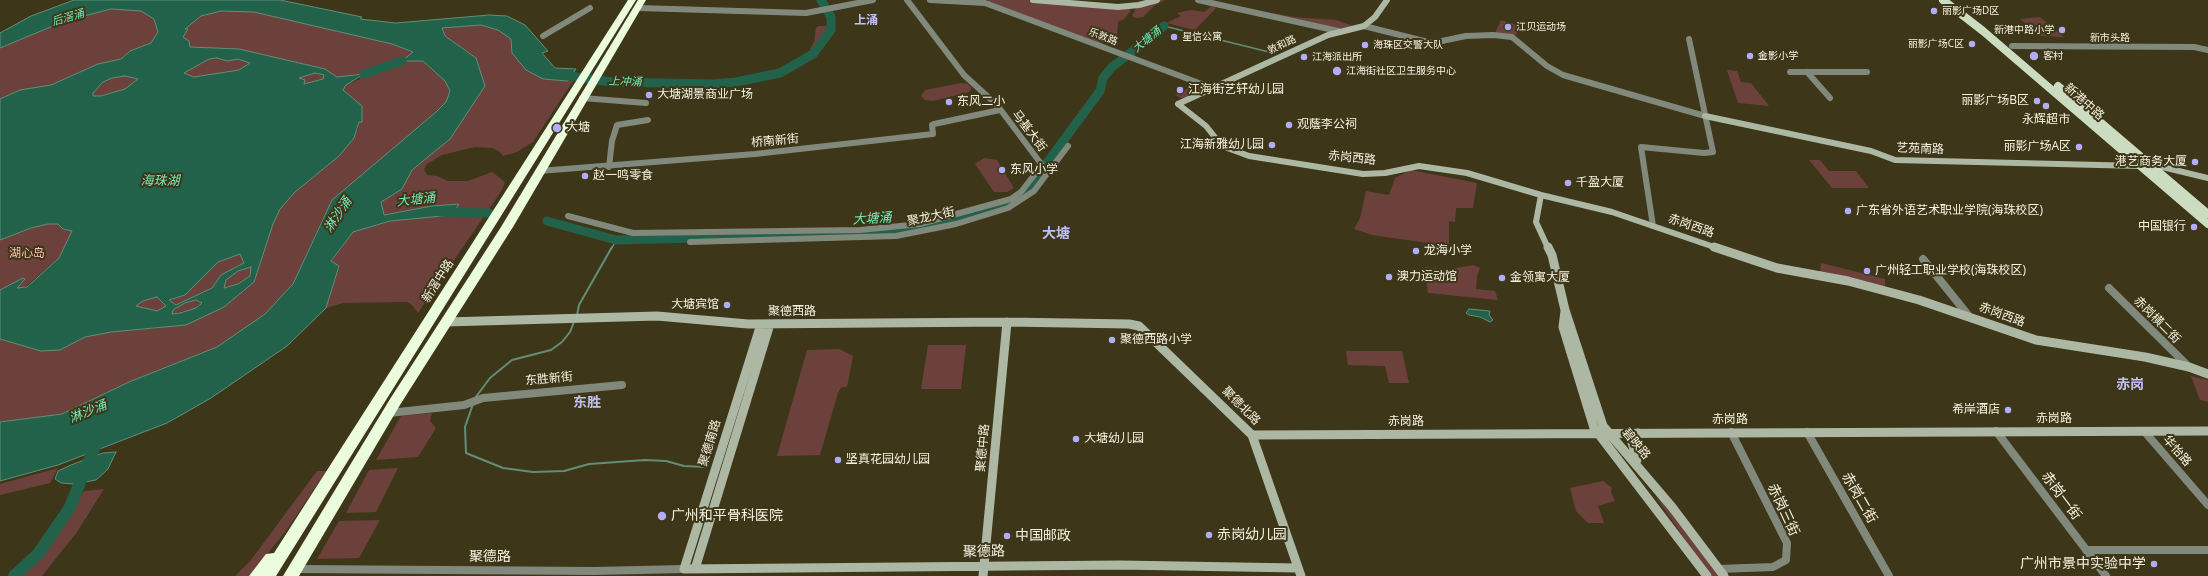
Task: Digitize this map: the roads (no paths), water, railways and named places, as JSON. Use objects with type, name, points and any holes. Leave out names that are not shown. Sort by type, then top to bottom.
[{"type":"highway","points":[[293,574],[389,414],[507,227],[582,98],[599,72],[633,5],[646,0]]},
{"type":"highway","name":"新滘中路","points":[[268,576],[478,247],[583,77],[633,5]]},
{"type":"highway","points":[[257,576],[308,512]]},
{"type":"main road","name":"新港中路","points":[[1943,0],[1983,31],[2145,165],[2163,176],[2208,214]]},
{"type":"main road","name":"新港中路","points":[[1952,0],[2012,46],[2145,165],[2208,224]]},
{"type":"street","points":[[633,5],[806,13],[873,0]]},
{"type":"street","name":"马基大街","points":[[568,216],[633,233],[860,230],[920,224],[1011,199],[1021,192],[1042,165],[997,105],[964,75],[906,0]]},
{"type":"street","name":"乐敦路","points":[[930,0],[985,2],[1215,89]]},
{"type":"street","points":[[1033,0],[1118,7],[1139,5],[1157,0]]},
{"type":"street","points":[[1047,0],[1124,4],[1150,0]]},
{"type":"street","points":[[1198,0],[1338,31]]},
{"type":"street","points":[[1364,26],[1375,18],[1387,0]]},
{"type":"street","points":[[543,36],[590,8]]},
{"type":"street","points":[[1364,26],[1432,43],[1462,36],[1493,35],[1512,37],[1551,68],[1593,84],[1705,116]]},
{"type":"street","name":"敦和路","points":[[1178,104],[1215,89],[1338,31],[1364,26]]},
{"type":"street","points":[[1653,226],[1641,147],[1712,153],[1689,39]]},
{"type":"street","name":"新市头路","points":[[2012,46],[2190,47],[2208,50]]},
{"type":"street","points":[[1790,72],[1867,72]]},
{"type":"street","points":[[1807,72],[1830,98]]},
{"type":"street","points":[[582,98],[646,103]]},
{"type":"street","name":"赤岗西路","points":[[1178,104],[1206,126],[1222,146],[1249,156],[1363,174],[1384,173],[1420,166],[1436,167],[1490,178],[1541,195],[1612,212],[1777,268],[1867,285],[1968,315],[2047,343],[2121,352],[2189,367],[2208,374]]},
{"type":"street","name":"桥南新街","points":[[539,172],[824,148],[933,134],[932,125],[934,124],[1000,110]]},
{"type":"street","name":"艺苑南路","points":[[1705,116],[1871,151],[1896,160],[2002,164],[2145,165],[2208,179]]},
{"type":"street","points":[[609,167],[612,141],[617,124],[648,120]]},
{"type":"street","points":[[1707,126],[1724,120]]},
{"type":"street","name":"聚龙大街","points":[[690,242],[896,236],[948,225],[1008,208],[1034,191],[1068,146]]},
{"type":"street","points":[[2163,176],[2175,174],[2208,179]]},
{"type":"street","name":"碧映路","points":[[1541,195],[1536,222],[1552,255],[1565,310],[1599,418],[1603,426],[1643,472],[1722,573]]},
{"type":"street","points":[[1923,258],[1968,315]]},
{"type":"street","name":"赤岗横二街","points":[[2109,288],[2189,367]]},
{"type":"street","name":"碧映路","points":[[1565,310],[1563,320],[1567,342],[1588,413],[1598,433],[1706,576]]},
{"type":"street","name":"聚德西路","points":[[446,322],[658,316],[727,323],[761,324],[1007,322],[1129,324],[1139,326]]},
{"type":"street","name":"聚德中路","points":[[984,571],[1007,322]]},
{"type":"street","name":"聚德南路","points":[[684,570],[761,324]]},
{"type":"street","name":"聚德南路","points":[[695,569],[770,324]]},
{"type":"street","name":"聚德北路","points":[[1139,326],[1252,435],[1299,572]]},
{"type":"street","name":"东胜新街","points":[[389,414],[464,405],[479,399],[622,385]]},
{"type":"street","name":"赤岗一街","points":[[1996,431],[2106,576]]},
{"type":"street","name":"华怡路","points":[[2144,431],[2208,505]]},
{"type":"street","name":"赤岗路","points":[[1252,435],[2208,431]]},
{"type":"street","name":"赤岗三街","points":[[1722,573],[1773,567],[1786,560],[1787,543],[1731,432]]},
{"type":"street","name":"赤岗二街","points":[[1806,432],[1889,576]]},
{"type":"street","points":[[1638,433],[1633,436],[1631,445],[1643,472]]},
{"type":"street","points":[[2086,550],[2208,550]]},
{"type":"street","name":"聚德路","points":[[293,574],[695,569],[984,571],[1120,565],[1299,572]]},
{"type":"water","name":"海珠湖","points":[[74,0],[280,0],[362,17],[360,19],[396,23],[489,15],[507,16],[525,25],[548,51],[542,53],[555,68],[576,69],[568,81],[543,79],[526,70],[512,53],[511,39],[498,30],[481,25],[442,28],[445,36],[476,58],[485,86],[450,139],[412,170],[402,189],[381,202],[384,215],[432,206],[459,204],[452,215],[390,221],[353,232],[331,261],[339,266],[326,308],[287,346],[211,398],[167,423],[58,465],[0,481],[0,422],[62,414],[129,382],[217,347],[265,314],[293,284],[332,200],[436,112],[446,102],[450,91],[445,81],[423,61],[402,61],[413,52],[392,44],[254,12],[221,11],[201,16],[185,29],[188,29],[183,37],[189,41],[190,47],[239,49],[325,69],[337,77],[364,74],[346,85],[343,90],[362,106],[362,122],[359,122],[354,138],[339,156],[295,192],[280,209],[273,224],[254,282],[224,307],[186,325],[111,332],[85,337],[60,350],[41,351],[0,339],[0,290],[23,278],[25,279],[17,288],[27,287],[59,258],[72,231],[63,229],[58,224],[48,224],[31,228],[0,240],[0,99],[20,90],[51,85],[98,64],[121,59],[130,51],[151,43],[158,32],[154,19],[141,11],[111,9],[65,21],[0,48],[0,33],[31,16]],"holes":[[[217,58],[227,61],[238,59],[250,63],[239,70],[194,77],[184,73],[209,59]],[[315,73],[324,75],[323,79],[304,84],[305,80],[299,78]],[[125,76],[138,79],[125,89],[101,96],[93,96],[93,93],[103,82],[112,78]],[[240,254],[244,263],[221,275],[212,288],[176,305],[169,300],[185,295],[218,262]],[[251,267],[250,276],[238,284],[224,288],[226,280],[238,271]],[[157,297],[166,306],[157,311],[136,306],[143,301]],[[196,300],[202,303],[196,308],[180,313],[172,314],[173,310],[185,303]]]},
{"type":"water","points":[[1469,309],[1490,311],[1489,315],[1493,320],[1490,322],[1480,317],[1469,315],[1466,313]]},
{"type":"water","points":[[116,452],[108,469],[96,480],[74,484],[61,483],[55,479],[58,471],[71,465],[103,453]]},
{"type":"waterway","name":"上冲涌","points":[[556,74],[611,82],[714,84],[736,82],[780,73],[813,54],[831,30],[831,17],[821,0]]},
{"type":"waterway","points":[[1164,26],[1273,53]]},
{"type":"waterway","name":"大塘涌","points":[[1129,54],[1164,26]]},
{"type":"waterway","name":"大塘涌","points":[[547,221],[616,240],[857,234],[894,232],[923,227],[1015,201],[1027,190],[1100,91],[1103,78],[1112,67],[1124,58]]},
{"type":"waterway","points":[[364,74],[402,61]]},
{"type":"waterway","name":"大塘涌","points":[[440,212],[489,213]]},
{"type":"waterway","points":[[612,248],[616,240]]},
{"type":"waterway","points":[[577,315],[579,305],[612,247]]},
{"type":"waterway","points":[[475,398],[490,378],[512,360],[551,350],[562,342],[570,332],[574,322]]},
{"type":"waterway","points":[[473,404],[465,427],[466,453],[503,468],[533,472],[564,471],[589,464],[645,460],[666,461],[684,466],[707,467]]},
{"type":"waterway","points":[[14,576],[38,554],[69,509],[99,437]]},
{"type":"place","name":"丽影广场D区","points":[[1934,11]]},
{"type":"place","name":"江贝运动场","points":[[1508,27]]},
{"type":"place","name":"新港中路小学","points":[[2062,30]]},
{"type":"place","name":"星信公寓","points":[[1174,37]]},
{"type":"place","name":"丽影广场C区","points":[[1972,44]]},
{"type":"place","name":"海珠区交警大队","points":[[1365,45]]},
{"type":"place","name":"金影小学","points":[[1750,56]]},
{"type":"place","name":"客村","points":[[2034,56]]},
{"type":"place","name":"江海派出所","points":[[1304,57]]},
{"type":"place","name":"江海街社区卫生服务中心","points":[[1337,71]]},
{"type":"place","name":"江海街艺轩幼儿园","points":[[1180,90]]},
{"type":"place","name":"大塘湖景商业广场","points":[[649,95]]},
{"type":"place","name":"丽影广场B区","points":[[2037,101]]},
{"type":"place","name":"东风二小","points":[[949,102]]},
{"type":"place","name":"永辉超市","points":[[2046,106]]},
{"type":"place","name":"观蔭李公祠","points":[[1289,125]]},
{"type":"place","name":"大塘","points":[[557,128]]},
{"type":"place","name":"江海新雅幼儿园","points":[[1272,145]]},
{"type":"place","name":"丽影广场A区","points":[[2079,147]]},
{"type":"place","name":"港艺商务大厦","points":[[2195,162]]},
{"type":"place","name":"东风小学","points":[[1002,170]]},
{"type":"place","name":"赵一鸣零食","points":[[585,176]]},
{"type":"place","name":"千盈大厦","points":[[1568,183]]},
{"type":"place","name":"广东省外语艺术职业学院(海珠校区)","points":[[1848,211]]},
{"type":"place","name":"中国银行","points":[[2194,227]]},
{"type":"place","name":"龙海小学","points":[[1416,251]]},
{"type":"place","name":"广州轻工职业学校(海珠校区)","points":[[1867,271]]},
{"type":"place","name":"澳力运动馆","points":[[1389,277]]},
{"type":"place","name":"金领寓大厦","points":[[1502,278]]},
{"type":"place","name":"大塘宾馆","points":[[727,305]]},
{"type":"place","name":"聚德西路小学","points":[[1112,340]]},
{"type":"place","name":"希岸酒店","points":[[2008,410]]},
{"type":"place","name":"大塘幼儿园","points":[[1076,439]]},
{"type":"place","name":"坚真花园幼儿园","points":[[838,460]]},
{"type":"place","name":"广州和平骨科医院","points":[[662,516]]},
{"type":"place","name":"赤岗幼儿园","points":[[1209,535]]},
{"type":"place","name":"中国邮政","points":[[1007,536]]},
{"type":"place","name":"广州市景中实验中学","points":[[2154,564]]},
{"type":"district","name":"上涌","points":[[866,21]]},
{"type":"district","name":"大塘","points":[[1056,234]]},
{"type":"district","name":"赤岗","points":[[2130,385]]},
{"type":"district","name":"东胜","points":[[587,403]]},
{"type":"water label","name":"后滘涌","points":[[68,18]]},
{"type":"water label","name":"淋沙涌","points":[[338,215]]},
{"type":"water label","name":"淋沙涌","points":[[88,412]]},
{"type":"park label","name":"湖心岛","points":[[27,254]]}]
